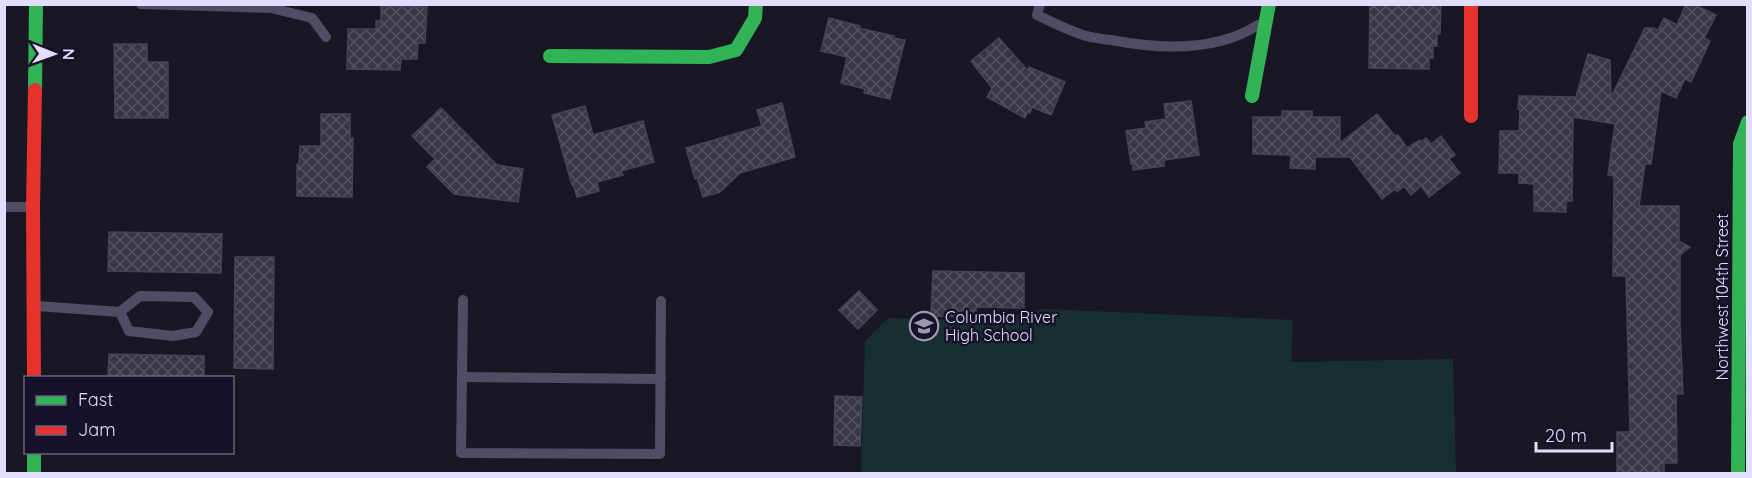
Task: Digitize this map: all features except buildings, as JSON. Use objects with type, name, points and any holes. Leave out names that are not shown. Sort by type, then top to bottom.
[{"type":"street","points":[[34,376],[33,207],[36,4]]},
{"type":"street","points":[[550,56],[709,57],[736,50],[754,18],[756,4]]},
{"type":"street","points":[[1252,96],[1269,4]]},
{"type":"street","points":[[1471,4],[1471,116]]},
{"type":"street","name":"Northwest 104th Street","points":[[1738,474],[1740,144],[1748,122]]},
{"type":"street","points":[[34,454],[34,474]]},
{"type":"lane","points":[[141,4],[271,8],[312,18],[326,37]]},
{"type":"lane","points":[[1040,4],[1037,15],[1062,27],[1086,36],[1147,46],[1169,47],[1231,39],[1266,20]]},
{"type":"lane","points":[[4,207],[33,207]]},
{"type":"lane","points":[[34,306],[120,312],[140,296],[194,297],[208,312],[196,332],[172,336],[129,331],[120,312]]},
{"type":"lane","points":[[463,300],[461,453],[543,454],[660,454],[661,301]]},
{"type":"lane","points":[[462,377],[661,379]]},
{"type":"green space","points":[[1042,309],[1293,320],[1291,362],[1453,359],[1456,473],[861,473],[865,341],[888,318],[990,321]]},
{"type":"traffic: fast","points":[[35,90],[36,4]]},
{"type":"traffic: fast","points":[[550,56],[709,57],[736,50],[755,18],[756,4]]},
{"type":"traffic: fast","points":[[1252,96],[1269,4]]},
{"type":"traffic: fast","points":[[1738,474],[1740,144],[1748,122]]},
{"type":"traffic: fast","points":[[34,454],[34,474]]},
{"type":"traffic: jam","points":[[1471,4],[1471,116]]},
{"type":"traffic: jam","points":[[34,376],[35,90]]},
{"type":"place","name":"Columbia River High School","points":[[924,326]]}]
